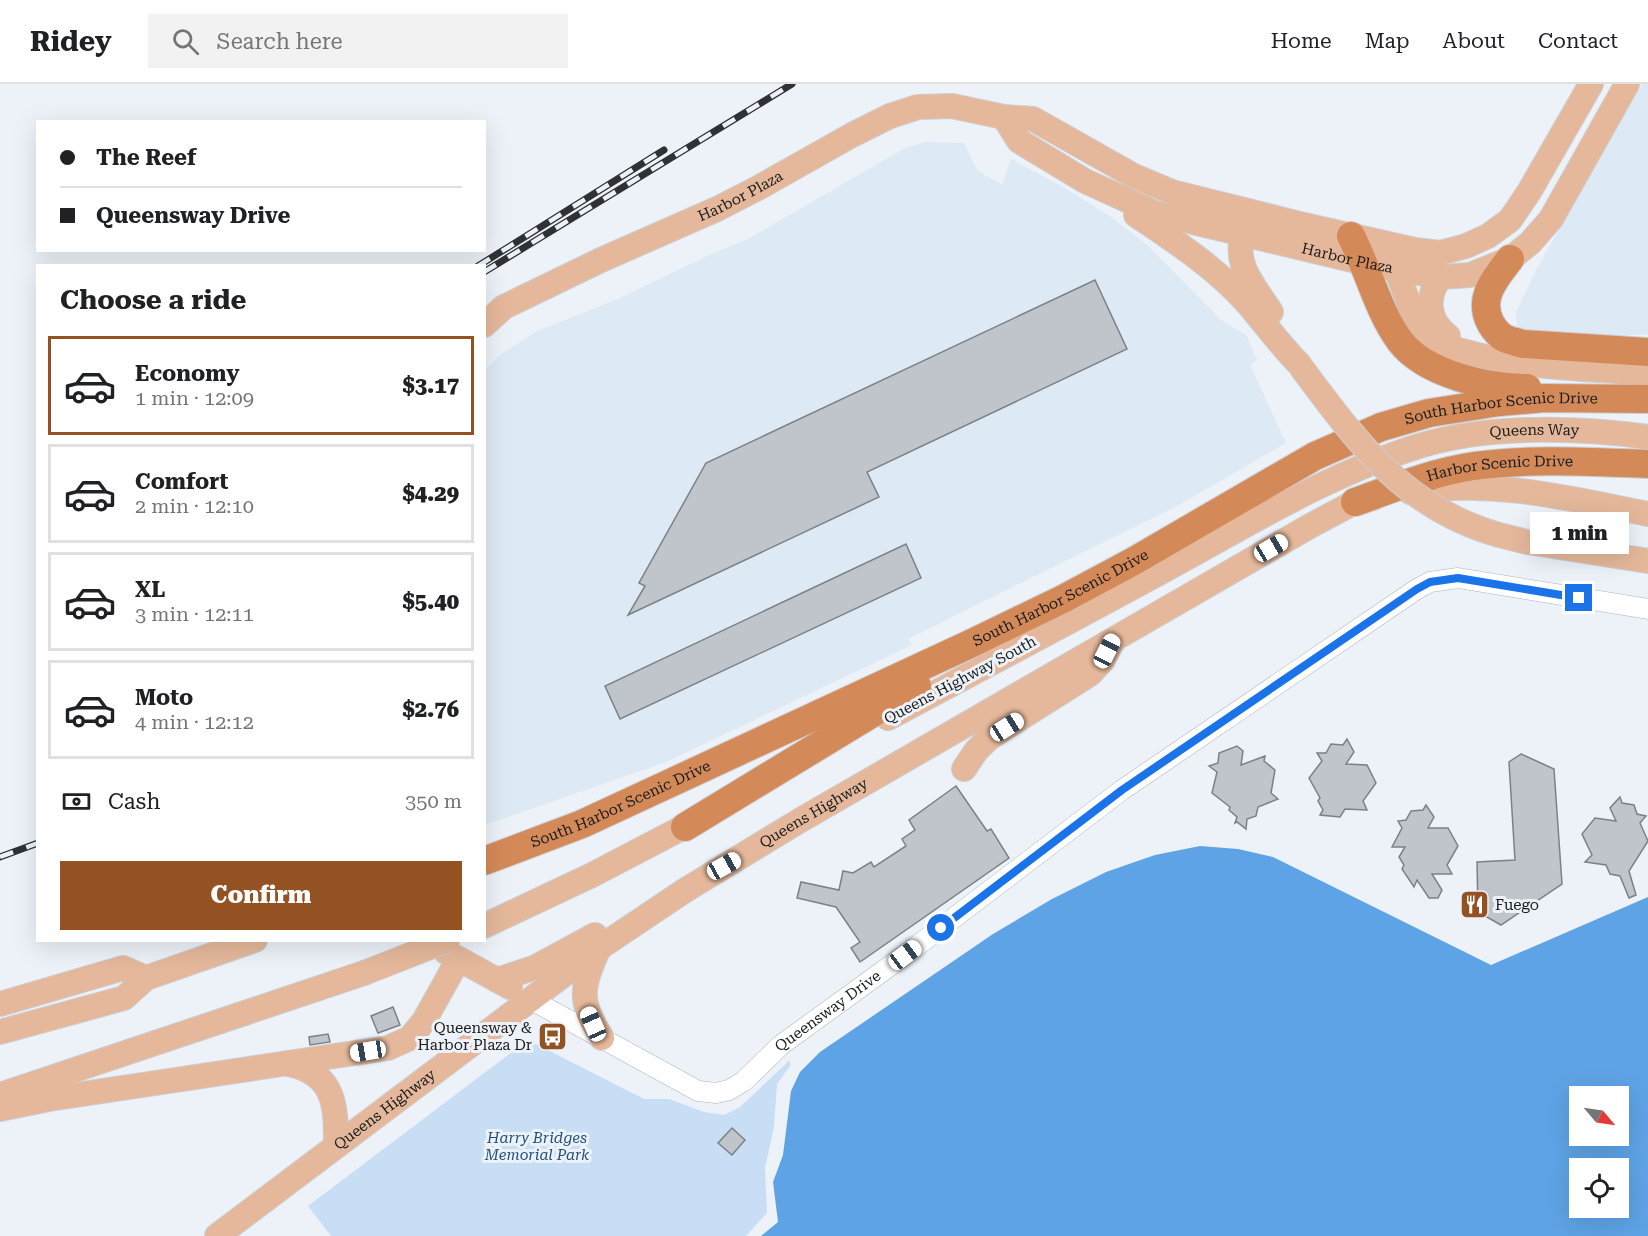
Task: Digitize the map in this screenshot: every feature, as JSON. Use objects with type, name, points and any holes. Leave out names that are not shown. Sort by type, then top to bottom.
[{"type":"highway","points":[[1351,236],[1374,253],[1390,325],[1401,342],[1423,362],[1462,378],[1515,388],[1586,389],[1648,398]]},
{"type":"highway","points":[[1510,259],[1493,281],[1485,304],[1487,317],[1494,329],[1504,338],[1523,344],[1648,352]]},
{"type":"highway","name":"South Harbor Scenic Drive","points":[[486,860],[582,824],[1063,599],[1134,561],[1315,456],[1381,427],[1430,412],[1472,405],[1545,398],[1648,398]]},
{"type":"highway","name":"Harbor Scenic Drive","points":[[1355,502],[1428,476],[1472,466],[1518,461],[1583,460],[1648,464]]},
{"type":"highway","points":[[685,827],[1063,599]]},
{"type":"main road","name":"Harbor Plaza","points":[[486,323],[504,307],[601,260],[717,209],[852,135],[890,116],[918,107],[952,106],[1004,117],[1032,119],[1134,176],[1244,224],[1374,253],[1415,250],[1440,253],[1466,246],[1488,236],[1509,220],[1529,192],[1591,84]]},
{"type":"main road","name":"Harbor Plaza","points":[[1374,253],[1397,270],[1440,277],[1470,275],[1510,259],[1530,243],[1551,219],[1627,84]]},
{"type":"main road","name":"Harbor Plaza","points":[[1004,117],[1019,141],[1085,181],[1155,213],[1351,236]]},
{"type":"main road","points":[[1085,181],[1173,239],[1208,266],[1247,303],[1281,346],[1300,365],[1353,435],[1390,475],[1435,508],[1476,529],[1527,542],[1648,561]]},
{"type":"main road","points":[[1244,224],[1239,253],[1247,276],[1287,337],[1300,365]]},
{"type":"main road","points":[[1397,270],[1410,308],[1428,334],[1438,342],[1486,357],[1539,367],[1648,374]]},
{"type":"main road","points":[[1440,277],[1431,292],[1430,302],[1434,321],[1440,330],[1454,340],[1486,357]]},
{"type":"main road","name":"Queens Way","points":[[1420,446],[1496,431],[1617,432],[1648,437]]},
{"type":"main road","name":"Queens Highway South","points":[[493,923],[685,827],[1158,574],[1313,488],[1355,469],[1420,446]]},
{"type":"main road","name":"Queens Highway","points":[[217,1236],[599,948],[684,891],[1114,638],[1355,502],[1441,487],[1481,487],[1542,493],[1648,514]]},
{"type":"main road","points":[[964,769],[976,751],[989,738],[1090,674],[1102,661],[1114,638]]},
{"type":"main road","points":[[497,980],[536,967],[745,854]]},
{"type":"main road","points":[[0,1032],[124,998],[146,978],[249,942]]},
{"type":"main road","points":[[434,942],[453,950],[530,999]]},
{"type":"main road","points":[[599,948],[590,967],[584,999],[593,1024],[602,1038]]},
{"type":"main road","points":[[0,1095],[364,973],[453,950]]},
{"type":"main road","points":[[0,1109],[388,1048],[410,1038],[424,1021],[453,950]]},
{"type":"main road","points":[[0,1004],[123,968],[146,978]]},
{"type":"main road","points":[[289,1064],[306,1067],[323,1080],[333,1100],[336,1115],[336,1145]]},
{"type":"street","name":"Queensway Drive","points":[[530,999],[698,1091],[716,1093],[729,1090],[744,1081],[782,1045],[1122,790],[1430,582],[1458,578],[1648,609]]},
{"type":"shaded area","points":[[1642,84],[1648,84],[1648,334],[1562,339],[1528,333],[1517,326],[1516,312],[1536,270]]},
{"type":"shaded area","points":[[926,142],[964,143],[977,170],[1002,185],[1011,159],[1063,187],[1111,217],[1147,245],[1221,320],[1246,335],[1257,360],[1250,365],[1286,443],[1177,506],[908,639],[912,645],[666,762],[486,825],[486,369],[501,354],[537,331],[618,299],[709,255],[748,239],[905,148]]},
{"type":"green space","name":"Harry Bridges Memorial Park","points":[[528,1040],[644,1099],[669,1099],[704,1112],[724,1115],[740,1107],[790,1060],[790,1066],[777,1084],[774,1127],[765,1168],[767,1213],[746,1236],[331,1236],[308,1206]]},
{"type":"water","points":[[1200,846],[1238,849],[1273,857],[1491,965],[1648,897],[1648,1236],[761,1236],[778,1222],[773,1182],[783,1155],[791,1091],[800,1072],[820,1052],[993,934],[1052,899],[1106,872],[1155,855]]},
{"type":"building","points":[[1095,280],[1127,349],[867,472],[879,497],[628,615],[645,586],[639,583],[706,463]]},
{"type":"building","points":[[906,544],[921,578],[620,719],[605,686]]},
{"type":"building","points":[[1347,739],[1354,752],[1346,764],[1367,765],[1376,783],[1363,801],[1367,810],[1345,809],[1340,817],[1320,815],[1323,810],[1318,801],[1320,798],[1309,778],[1322,761],[1317,753],[1326,753],[1331,744],[1343,745]]},
{"type":"building","points":[[1237,746],[1243,751],[1241,765],[1265,756],[1264,761],[1275,770],[1271,793],[1278,799],[1258,807],[1256,816],[1247,819],[1246,829],[1237,822],[1235,823],[1237,817],[1229,810],[1230,807],[1212,793],[1217,772],[1209,766],[1218,763],[1219,753]]},
{"type":"building","points":[[1521,754],[1554,769],[1562,884],[1501,925],[1478,912],[1477,862],[1515,860],[1509,762]]},
{"type":"building","points":[[956,786],[987,831],[991,829],[1009,858],[860,962],[851,948],[860,942],[836,907],[797,898],[801,882],[839,890],[843,871],[853,873],[871,862],[874,867],[906,846],[902,839],[915,830],[909,820]]},
{"type":"building","points":[[1620,797],[1622,803],[1634,805],[1637,814],[1646,816],[1640,823],[1648,841],[1629,871],[1636,895],[1629,898],[1620,876],[1610,874],[1606,865],[1585,862],[1592,855],[1582,834],[1595,818],[1616,821],[1610,808]]},
{"type":"building","points":[[1426,805],[1434,817],[1428,828],[1448,828],[1458,846],[1447,865],[1452,874],[1432,874],[1442,890],[1438,898],[1429,898],[1417,880],[1414,887],[1402,869],[1404,865],[1399,857],[1405,847],[1392,847],[1402,828],[1398,821],[1406,820],[1411,811],[1423,810]]},
{"type":"building","points":[[393,1007],[400,1025],[378,1033],[371,1016]]},
{"type":"building","points":[[328,1034],[330,1042],[310,1045],[309,1037]]},
{"type":"building","points":[[732,1128],[745,1140],[732,1155],[718,1143]]},
{"type":"railway","points":[[486,271],[792,84]]},
{"type":"railway","points":[[481,264],[664,150]]},
{"type":"railway","points":[[0,857],[36,844]]},
{"type":"place","name":"Fuego","points":[[1474,905]]},
{"type":"place","name":"Queensway & Harbor Plaza Dr","points":[[553,1037]]},
{"type":"route","points":[[941,928],[1122,790],[1430,582],[1458,578],[1579,598]]}]
